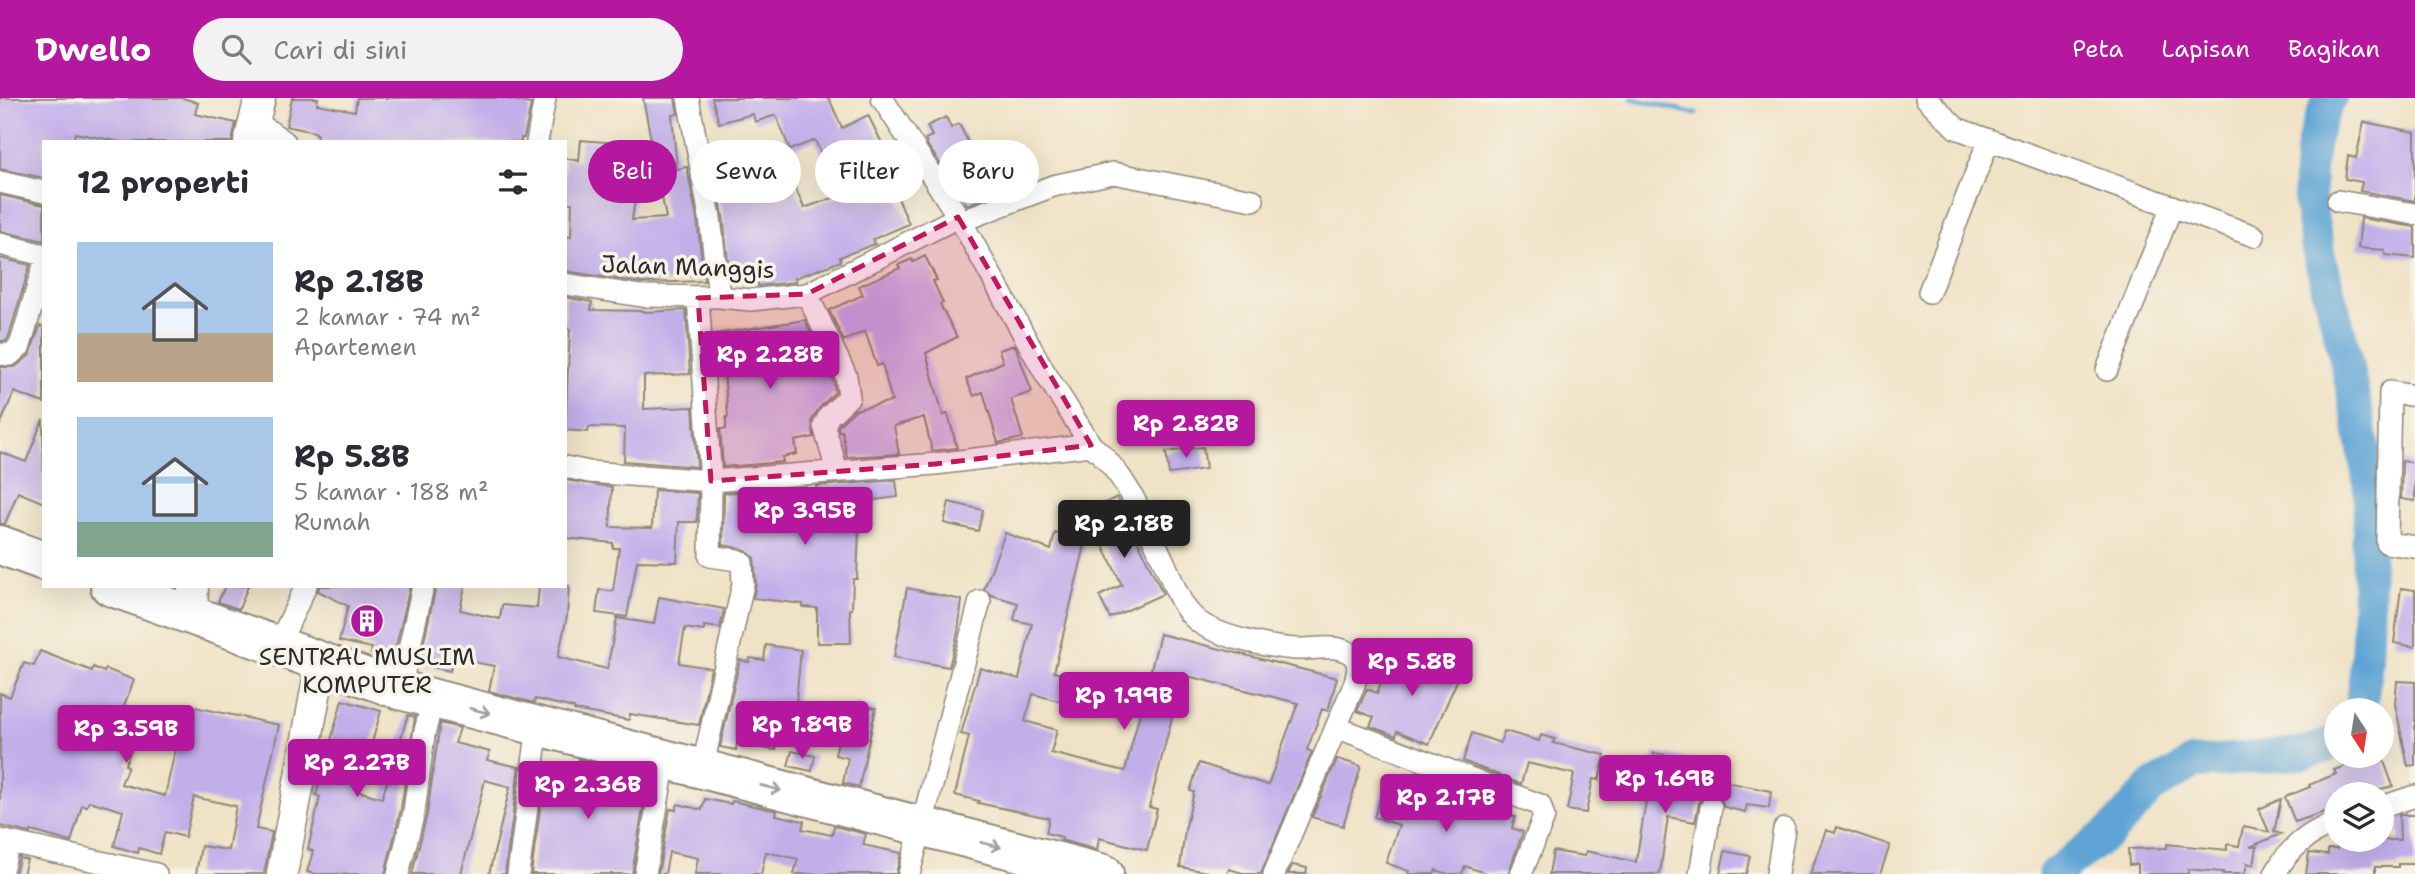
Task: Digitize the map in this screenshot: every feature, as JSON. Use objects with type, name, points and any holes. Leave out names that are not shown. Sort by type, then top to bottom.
[{"type":"highway","points":[[1,547],[42,560]]},
{"type":"highway","points":[[120,588],[192,602],[278,648],[417,694],[1104,874]]},
{"type":"street","points":[[537,140],[545,98]]},
{"type":"street","points":[[688,98],[710,218],[710,556],[737,560],[743,563],[744,572],[702,769]]},
{"type":"street","points":[[1926,98],[1956,128],[2254,236]]},
{"type":"street","points":[[891,100],[1045,373],[1091,445],[1124,481],[1141,512],[1182,604],[1206,626],[1259,643],[1294,649],[1339,649],[1348,652],[1357,663],[1358,673],[1274,874]]},
{"type":"street","points":[[253,112],[283,140]]},
{"type":"street","points":[[1929,292],[1989,140]]},
{"type":"street","name":"Jalan Manggis","points":[[567,284],[642,296],[751,300],[807,294],[959,219],[1054,186],[1113,173],[1253,200]]},
{"type":"street","points":[[0,181],[42,192]]},
{"type":"street","points":[[2338,201],[2415,214]]},
{"type":"street","points":[[2107,370],[2172,206]]},
{"type":"street","points":[[0,244],[42,255]]},
{"type":"street","points":[[0,354],[10,355],[20,346],[42,272]]},
{"type":"street","points":[[807,294],[846,376],[849,388],[849,397],[829,416],[824,426],[837,471]]},
{"type":"street","points":[[2415,396],[2390,392],[2387,543],[2415,547]]},
{"type":"street","points":[[567,467],[589,472],[711,481],[935,464],[1091,445]]},
{"type":"street","points":[[278,648],[305,588]]},
{"type":"street","points":[[398,874],[414,812],[424,735],[417,694],[423,588]]},
{"type":"street","points":[[909,874],[980,601]]},
{"type":"street","points":[[282,874],[321,663]]},
{"type":"street","points":[[518,874],[538,726]]},
{"type":"street","points":[[1336,727],[1540,805],[1544,817],[1521,874]]},
{"type":"street","points":[[645,874],[665,760]]},
{"type":"street","points":[[2394,803],[2415,796]]},
{"type":"street","points":[[1700,874],[1711,807]]},
{"type":"street","points":[[1777,874],[1784,829]]},
{"type":"street","points":[[2274,874],[2282,860],[2297,844],[2324,829]]},
{"type":"street","points":[[1,874],[4,842],[143,873]]},
{"type":"highlighted area","points":[[958,217],[1091,445],[935,464],[711,481],[698,298],[807,294]]},
{"type":"building","points":[[0,98],[183,98],[198,103],[195,114],[236,123],[232,140],[111,140],[75,133],[73,140],[42,140],[42,178],[0,169]]},
{"type":"building","points":[[292,98],[318,98],[317,104],[355,111],[357,98],[502,98],[531,104],[524,138],[521,140],[316,140],[317,134],[314,132],[286,126]]},
{"type":"building","points":[[643,98],[675,98],[678,114],[672,115],[674,140],[651,140]]},
{"type":"building","points":[[712,98],[829,98],[842,128],[868,115],[880,140],[815,140],[801,146],[801,140],[786,140],[776,115],[755,122],[753,114],[719,123]]},
{"type":"building","points":[[946,117],[951,128],[959,124],[967,140],[938,140],[938,161],[925,139],[932,136],[927,126]]},
{"type":"building","points":[[2364,122],[2415,132],[2415,201],[2360,191],[2362,182],[2345,179],[2348,156],[2356,158]]},
{"type":"building","points":[[581,140],[588,141],[588,203],[635,203],[632,220],[666,218],[663,203],[677,203],[677,169],[687,167],[691,203],[694,203],[697,219],[704,281],[642,283],[567,271],[567,236],[571,237],[572,203],[567,202],[567,158],[579,161]]},
{"type":"building","points":[[0,195],[42,205],[42,241],[0,231]]},
{"type":"building","points":[[801,201],[804,208],[819,203],[900,203],[909,224],[873,239],[875,244],[840,257],[841,261],[795,278],[796,282],[758,286],[758,278],[730,279],[721,203]]},
{"type":"building","points":[[2361,218],[2415,227],[2415,258],[2385,255],[2385,250],[2358,248]]},
{"type":"building","points":[[925,256],[937,280],[933,281],[943,303],[940,304],[957,337],[926,353],[943,415],[948,414],[957,448],[932,451],[924,417],[894,426],[899,454],[847,457],[842,431],[839,432],[840,424],[855,410],[892,401],[882,364],[877,366],[865,331],[844,341],[829,310],[863,295],[859,286],[900,268],[898,265]]},
{"type":"building","points":[[0,258],[30,265],[6,341],[0,341]]},
{"type":"building","points":[[567,297],[592,302],[591,310],[686,310],[690,374],[644,376],[644,409],[693,407],[697,467],[624,461],[625,428],[589,427],[588,432],[567,430],[570,329],[567,328]]},
{"type":"building","points":[[805,320],[833,380],[835,392],[812,420],[814,437],[795,441],[797,454],[782,457],[783,462],[723,467],[720,429],[726,429],[728,417],[723,360],[716,361],[714,334]]},
{"type":"building","points":[[42,326],[42,402],[14,392],[0,425],[0,367],[15,367],[29,356]]},
{"type":"building","points":[[1015,345],[1032,392],[1011,399],[1023,438],[998,443],[983,392],[974,396],[966,379],[1003,362],[999,350]]},
{"type":"building","points":[[42,422],[42,502],[18,492],[5,524],[0,524],[0,452],[26,462]]},
{"type":"building","points":[[1203,447],[1206,469],[1169,474],[1166,452]]},
{"type":"building","points":[[2402,461],[2415,463],[2415,501],[2401,499]]},
{"type":"building","points":[[567,480],[612,487],[610,527],[652,528],[654,490],[698,493],[697,522],[679,522],[677,562],[637,561],[627,617],[596,613],[599,590],[613,591],[619,548],[613,548],[613,543],[567,538]]},
{"type":"building","points":[[896,480],[898,497],[860,502],[857,579],[853,579],[850,609],[851,643],[817,643],[817,608],[753,598],[756,584],[754,557],[743,549],[723,545],[724,493],[786,488],[787,495],[817,494],[816,486]]},
{"type":"building","points":[[1117,497],[1163,594],[1110,618],[1099,596],[1122,585],[1087,512]]},
{"type":"building","points":[[949,502],[983,510],[978,531],[944,523]]},
{"type":"building","points":[[1005,533],[1051,550],[1055,533],[1086,541],[1054,672],[1069,676],[1062,702],[1033,694],[1025,721],[1057,730],[1051,753],[1125,771],[1160,634],[1337,678],[1328,711],[1322,709],[1307,750],[1312,752],[1261,874],[1246,874],[1229,869],[1227,874],[1206,874],[1207,872],[1180,867],[1194,792],[1190,791],[1199,763],[1268,785],[1298,703],[1183,675],[1149,807],[1157,809],[1147,850],[1099,838],[1097,850],[1061,840],[1062,837],[1046,833],[1049,818],[978,803],[979,801],[955,795],[969,736],[961,734],[980,668],[1019,679],[1032,624],[1014,620],[1018,603],[991,595],[984,589]]},
{"type":"building","points":[[569,586],[567,616],[558,657],[607,669],[617,618],[654,624],[659,597],[724,609],[720,628],[704,626],[704,631],[685,628],[679,663],[711,668],[699,725],[630,714],[629,720],[574,710],[535,699],[534,703],[489,691],[494,666],[453,658],[450,671],[419,664],[436,588],[465,588],[460,610],[500,619],[502,605],[537,608],[539,588]]},
{"type":"building","points":[[224,588],[247,588],[239,609],[218,602]]},
{"type":"building","points":[[319,588],[410,588],[392,664],[383,661],[384,657],[371,654],[372,648],[339,641],[348,606],[318,591]]},
{"type":"building","points":[[907,588],[962,600],[958,632],[949,667],[894,657]]},
{"type":"building","points":[[2401,588],[2415,590],[2415,647],[2394,643]]},
{"type":"building","points":[[766,645],[801,650],[796,702],[784,701],[776,750],[737,744],[736,750],[720,747],[740,660],[764,660]]},
{"type":"building","points":[[40,651],[92,671],[93,667],[104,672],[106,669],[134,680],[124,706],[145,715],[125,765],[128,766],[121,784],[165,796],[185,705],[279,725],[256,829],[272,832],[264,874],[196,874],[201,846],[228,850],[236,806],[194,797],[185,837],[165,832],[159,854],[139,848],[138,853],[114,846],[123,811],[89,801],[87,806],[82,805],[71,842],[0,826],[0,693],[10,697],[24,663],[34,666]]},
{"type":"building","points":[[1407,653],[1445,667],[1448,659],[1464,665],[1429,744],[1397,731],[1396,736],[1370,726],[1374,717],[1357,711],[1367,689],[1377,693],[1387,667],[1400,672]]},
{"type":"building","points":[[2397,681],[2415,682],[2415,765],[2408,766],[2395,704]]},
{"type":"building","points":[[342,700],[381,711],[358,791],[382,798],[408,715],[415,717],[401,809],[385,874],[307,872],[313,851],[308,849],[320,797],[316,795]]},
{"type":"building","points":[[856,704],[876,708],[859,787],[843,783],[848,758],[835,755],[840,732],[831,730],[835,708],[855,712]]},
{"type":"building","points":[[440,723],[460,728],[455,743],[490,752],[487,760],[519,767],[505,874],[489,874],[510,787],[485,780],[461,874],[412,874],[427,814]]},
{"type":"building","points":[[1504,731],[1539,741],[1541,735],[1555,739],[1553,743],[1605,755],[1599,780],[1593,779],[1586,813],[1567,810],[1574,774],[1527,763],[1521,784],[1463,761],[1472,733],[1500,743]]},
{"type":"building","points":[[792,751],[815,756],[812,771],[788,766]]},
{"type":"building","points":[[1654,753],[1715,763],[1712,779],[1771,791],[1769,808],[1747,805],[1745,812],[1724,807],[1720,797],[1712,794],[1700,799],[1695,822],[1668,817],[1660,874],[1549,874],[1553,851],[1585,856],[1586,851],[1636,862]]},
{"type":"building","points":[[579,759],[642,776],[638,801],[644,803],[632,874],[531,874],[545,772],[552,773],[554,763],[577,768]]},
{"type":"building","points":[[1337,759],[1361,766],[1343,826],[1312,817]]},
{"type":"building","points":[[2386,768],[2392,782],[2324,782],[2324,812],[2295,822],[2285,797],[2336,774],[2334,770]]},
{"type":"building","points":[[1388,774],[1412,782],[1410,790],[1432,797],[1429,803],[1474,819],[1482,797],[1498,803],[1495,810],[1515,817],[1512,828],[1523,832],[1508,874],[1488,874],[1465,866],[1462,874],[1448,874],[1436,870],[1434,874],[1408,874],[1409,871],[1386,863],[1399,825],[1374,817]]},
{"type":"building","points":[[705,799],[731,804],[732,801],[777,811],[776,815],[804,821],[802,829],[832,835],[834,826],[866,834],[863,845],[901,853],[896,874],[794,874],[798,859],[766,852],[761,874],[695,874],[698,858],[669,852],[665,874],[658,874],[670,809],[676,810],[678,804],[702,810]]},
{"type":"building","points":[[2281,799],[2274,832],[2281,834],[2250,847],[2257,847],[2254,865],[2247,863],[2245,874],[2188,869],[2188,874],[2138,874],[2138,864],[2129,865],[2128,849],[2167,848],[2167,844],[2227,850],[2227,844],[2239,846],[2243,827],[2269,832],[2259,809]]},
{"type":"building","points":[[2399,815],[2415,815],[2415,864],[2375,867],[2375,874],[2306,874],[2309,853],[2328,855],[2328,852],[2394,852],[2394,840],[2400,840]]},
{"type":"building","points":[[1837,827],[1890,845],[1880,874],[1810,874],[1826,830],[1835,833]]},
{"type":"building","points":[[1725,851],[1750,856],[1746,874],[1720,874]]},
{"type":"building","points":[[19,858],[27,860],[23,874],[15,874]]},
{"type":"building","points":[[1292,865],[1307,868],[1306,874],[1288,874]]},
{"type":"waterway","points":[[1631,98],[1696,114]]},
{"type":"waterway","points":[[2331,98],[2318,126],[2311,154],[2309,184],[2311,213],[2347,366],[2369,486],[2368,631],[2362,698]]},
{"type":"waterway","points":[[2054,874],[2112,830],[2152,787],[2193,763],[2303,753],[2324,747]]},
{"type":"place","name":"SENTRAL MUSLIM KOMPUTER","points":[[367,621]]}]
